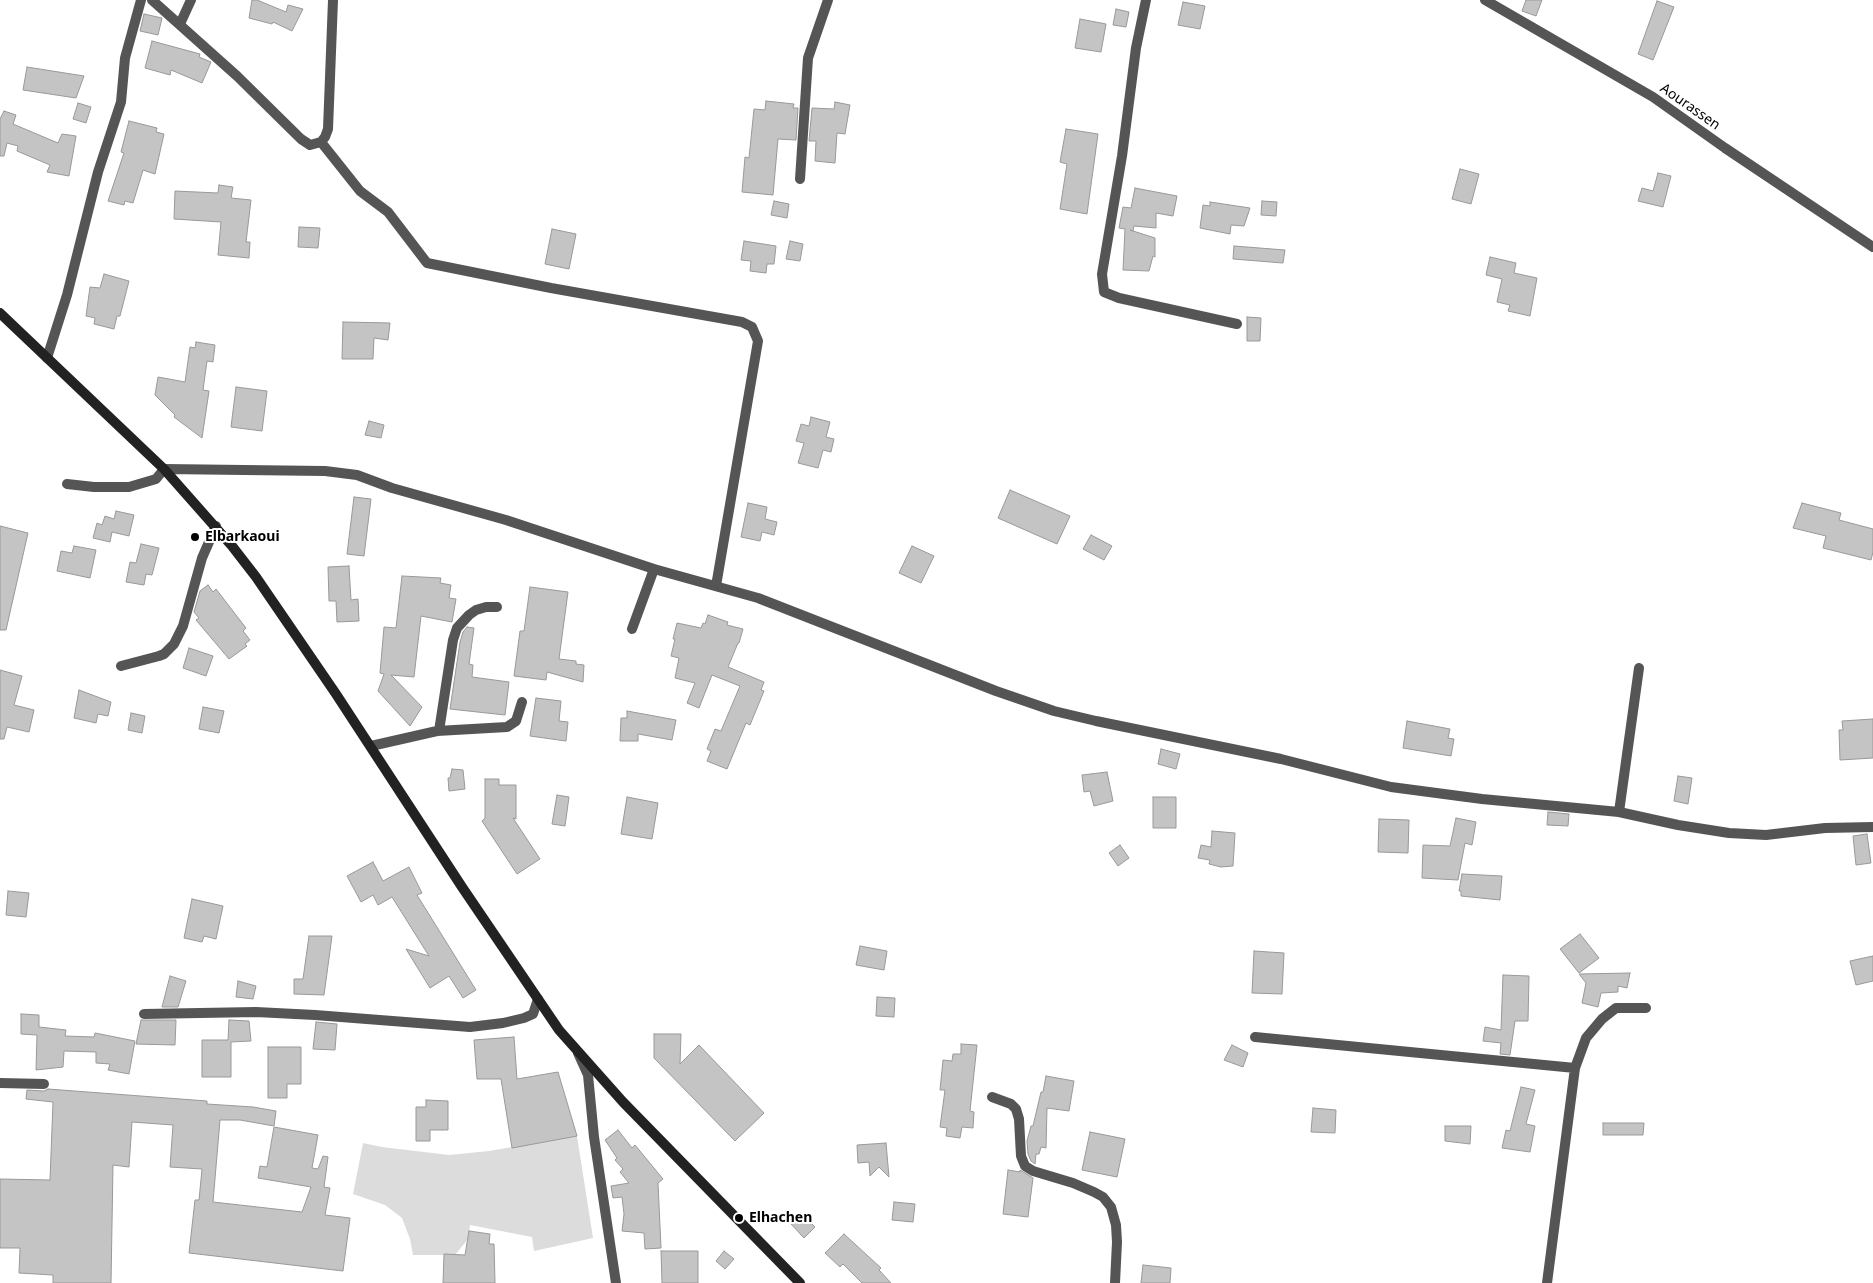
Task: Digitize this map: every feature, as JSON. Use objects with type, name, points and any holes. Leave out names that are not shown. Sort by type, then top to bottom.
[{"type":"main road","points":[[0,313],[164,469],[216,526],[256,577],[559,1030],[623,1102],[800,1283]]},
{"type":"street","points":[[47,358],[67,295],[98,172],[121,102],[125,58],[140,0]]},
{"type":"street","points":[[152,0],[237,76],[305,143],[310,145],[321,142],[328,130],[332,0]]},
{"type":"street","points":[[180,24],[190,0]]},
{"type":"street","points":[[800,178],[808,58],[828,0]]},
{"type":"street","points":[[1146,0],[1136,48],[1122,156],[1102,274],[1104,292],[1119,298],[1237,324]]},
{"type":"street","name":"Aourassen","points":[[1485,0],[1653,97],[1725,148],[1873,247]]},
{"type":"street","points":[[321,142],[360,191],[388,212],[427,263],[551,288],[742,322],[752,327],[758,341],[716,586]]},
{"type":"street","points":[[67,484],[94,487],[129,487],[156,479],[164,469],[325,471],[357,475],[407,492],[506,520],[654,568],[758,598],[1004,694],[1096,721],[1281,759],[1390,787],[1482,799],[1620,812],[1729,833],[1766,835],[1825,828],[1873,827]]},
{"type":"street","points":[[121,666],[164,654],[174,644],[183,626],[202,558],[216,526]]},
{"type":"street","points":[[632,629],[654,568]]},
{"type":"street","points":[[439,731],[453,640],[457,628],[476,610],[486,607],[497,607]]},
{"type":"street","points":[[1620,812],[1639,668]]},
{"type":"street","points":[[370,746],[439,731],[507,727],[516,721],[522,702]]},
{"type":"street","points":[[144,1014],[256,1012],[470,1027],[503,1023],[533,1014],[538,999]]},
{"type":"street","points":[[1547,1283],[1574,1068],[1586,1038],[1602,1019],[1616,1008],[1646,1008]]},
{"type":"street","points":[[1255,1037],[1574,1068]]},
{"type":"street","points":[[578,1051],[588,1075],[594,1137],[616,1283]]},
{"type":"street","points":[[0,1083],[44,1084]]},
{"type":"street","points":[[992,1097],[1011,1104],[1016,1109],[1019,1119],[1021,1156],[1025,1166],[1033,1171],[1073,1182],[1094,1192],[1103,1198],[1111,1208],[1118,1242],[1115,1283]]},
{"type":"shaded area","points":[[577,1136],[593,1238],[534,1251],[532,1237],[470,1225],[468,1239],[455,1255],[413,1255],[410,1239],[402,1218],[385,1205],[353,1194],[363,1143],[449,1155],[489,1151]]},
{"type":"building","points":[[252,0],[257,0],[286,12],[288,5],[303,9],[292,31],[273,22],[272,24],[249,18]]},
{"type":"building","points":[[1526,0],[1542,0],[1536,16],[1522,11]]},
{"type":"building","points":[[1657,1],[1674,7],[1653,60],[1638,54]]},
{"type":"building","points":[[1183,2],[1205,6],[1200,29],[1178,25]]},
{"type":"building","points":[[1116,9],[1129,12],[1126,27],[1113,25]]},
{"type":"building","points":[[144,14],[162,18],[158,35],[140,31]]},
{"type":"building","points":[[1080,19],[1106,24],[1101,52],[1075,48]]},
{"type":"building","points":[[152,41],[200,54],[199,57],[211,62],[202,83],[171,70],[170,75],[145,68]]},
{"type":"building","points":[[27,67],[84,76],[76,98],[23,90]]},
{"type":"building","points":[[766,101],[794,104],[793,108],[798,108],[796,140],[778,139],[773,195],[742,192],[745,157],[749,158],[754,109],[765,110]]},
{"type":"building","points":[[835,102],[850,105],[845,134],[837,133],[835,163],[815,161],[816,141],[809,141],[812,108],[834,109]]},
{"type":"building","points":[[78,103],[91,107],[86,123],[73,119]]},
{"type":"building","points":[[4,111],[16,115],[13,124],[58,143],[62,134],[76,136],[69,176],[47,172],[50,165],[17,151],[18,146],[7,143],[4,156],[0,156],[0,119]]},
{"type":"building","points":[[129,121],[157,128],[156,132],[164,134],[155,174],[143,170],[133,203],[125,201],[124,205],[108,201],[124,153],[121,152]]},
{"type":"building","points":[[1066,129],[1098,134],[1087,214],[1060,209],[1067,164],[1060,162]]},
{"type":"building","points":[[1460,169],[1479,174],[1471,204],[1452,199]]},
{"type":"building","points":[[1658,173],[1671,176],[1663,207],[1638,201],[1642,188],[1653,191]]},
{"type":"building","points":[[219,185],[233,187],[231,198],[251,200],[246,242],[250,242],[249,258],[218,255],[221,222],[174,219],[175,191],[218,193]]},
{"type":"building","points":[[1135,188],[1177,196],[1173,216],[1156,213],[1156,228],[1134,226],[1133,231],[1155,238],[1155,257],[1153,256],[1149,271],[1123,270],[1125,229],[1119,228],[1123,207],[1131,208]]},
{"type":"building","points":[[774,201],[789,204],[787,218],[771,215]]},
{"type":"building","points":[[1262,201],[1277,202],[1276,216],[1261,215]]},
{"type":"building","points":[[1210,202],[1250,208],[1244,226],[1231,225],[1230,234],[1200,228],[1203,205],[1210,206]]},
{"type":"building","points":[[299,227],[320,228],[318,248],[298,247]]},
{"type":"building","points":[[552,229],[576,234],[569,269],[545,264]]},
{"type":"building","points":[[744,241],[776,246],[774,264],[767,264],[766,273],[750,271],[751,261],[741,260]]},
{"type":"building","points":[[790,241],[803,244],[800,261],[786,259]]},
{"type":"building","points":[[1234,246],[1285,250],[1283,263],[1233,259]]},
{"type":"building","points":[[1490,257],[1516,263],[1514,273],[1537,278],[1530,316],[1508,311],[1510,305],[1497,302],[1502,279],[1486,275]]},
{"type":"building","points":[[104,274],[129,281],[120,316],[117,316],[114,329],[94,324],[95,318],[86,316],[90,287],[100,288]]},
{"type":"building","points":[[1247,317],[1261,318],[1260,341],[1247,341]]},
{"type":"building","points":[[343,322],[390,323],[388,340],[374,338],[373,359],[342,359]]},
{"type":"building","points":[[196,342],[215,345],[213,362],[207,361],[203,390],[209,391],[202,438],[174,417],[175,415],[155,395],[158,377],[185,382],[190,347],[195,348]]},
{"type":"building","points":[[236,387],[267,391],[262,431],[231,427]]},
{"type":"building","points":[[811,417],[830,422],[826,437],[834,439],[831,452],[823,450],[818,468],[798,463],[804,443],[796,441],[801,424],[809,426]]},
{"type":"building","points":[[369,421],[384,425],[381,438],[365,435]]},
{"type":"building","points":[[1010,490],[1070,516],[1057,544],[998,518]]},
{"type":"building","points":[[354,497],[371,499],[364,556],[347,554]]},
{"type":"building","points":[[748,503],[767,507],[765,519],[777,522],[774,535],[762,532],[760,541],[741,537]]},
{"type":"building","points":[[1802,503],[1841,513],[1839,520],[1873,529],[1871,560],[1823,548],[1826,536],[1793,528]]},
{"type":"building","points":[[116,511],[134,515],[129,536],[112,532],[110,542],[93,538],[97,523],[102,525],[105,516],[114,519]]},
{"type":"building","points":[[0,526],[28,533],[6,630],[0,630]]},
{"type":"building","points":[[1091,535],[1112,546],[1104,560],[1083,549]]},
{"type":"building","points":[[141,544],[159,548],[152,575],[146,574],[144,585],[126,582],[130,562],[136,563]]},
{"type":"building","points":[[74,546],[96,550],[90,578],[57,571],[61,551],[72,553]]},
{"type":"building","points":[[912,546],[934,556],[921,583],[899,573]]},
{"type":"building","points":[[349,566],[351,600],[358,599],[359,621],[337,622],[336,601],[329,601],[328,567]]},
{"type":"building","points":[[402,576],[441,578],[440,583],[451,585],[449,598],[456,599],[452,622],[421,616],[414,677],[391,675],[422,707],[410,726],[378,691],[384,674],[380,673],[384,627],[396,628]]},
{"type":"building","points":[[208,585],[213,592],[216,589],[246,628],[243,631],[250,640],[245,644],[247,646],[229,659],[196,620],[199,618],[194,612],[200,591]]},
{"type":"building","points":[[530,587],[568,592],[559,659],[576,661],[576,664],[584,665],[583,682],[547,672],[546,680],[514,676],[520,631],[524,631]]},
{"type":"building","points":[[708,615],[728,622],[727,625],[743,629],[728,667],[764,682],[761,690],[764,691],[750,725],[746,723],[727,769],[707,761],[711,751],[707,749],[715,729],[721,731],[740,686],[712,675],[699,708],[687,703],[695,683],[675,678],[679,658],[671,656],[677,623],[701,628],[703,623],[705,624]]},
{"type":"building","points":[[467,627],[474,628],[469,664],[473,665],[472,677],[509,682],[505,715],[450,709],[460,642],[463,632]]},
{"type":"building","points":[[189,648],[213,656],[206,676],[183,668]]},
{"type":"building","points":[[0,670],[22,676],[14,705],[34,710],[29,732],[7,727],[4,739],[0,739]]},
{"type":"building","points":[[79,690],[111,702],[108,716],[98,714],[96,723],[74,718]]},
{"type":"building","points":[[536,698],[561,701],[559,721],[568,722],[566,741],[530,736]]},
{"type":"building","points":[[203,707],[224,711],[219,733],[199,729]]},
{"type":"building","points":[[627,711],[676,720],[672,740],[638,734],[638,741],[620,741],[621,718],[627,718]]},
{"type":"building","points":[[131,713],[145,716],[142,733],[128,730]]},
{"type":"building","points":[[1873,719],[1873,758],[1840,760],[1839,730],[1843,730],[1842,721]]},
{"type":"building","points":[[1407,721],[1450,729],[1448,738],[1454,739],[1451,756],[1403,748]]},
{"type":"building","points":[[1161,749],[1180,754],[1176,769],[1158,764]]},
{"type":"building","points":[[452,769],[463,770],[465,789],[449,791],[448,778],[450,778]]},
{"type":"building","points":[[1107,772],[1113,801],[1094,806],[1090,791],[1084,792],[1082,775]]},
{"type":"building","points":[[1678,776],[1692,778],[1688,804],[1674,801]]},
{"type":"building","points":[[485,779],[499,779],[499,785],[516,785],[516,819],[513,818],[540,859],[517,874],[482,821],[485,818]]},
{"type":"building","points":[[557,795],[569,797],[565,826],[552,824]]},
{"type":"building","points":[[627,797],[658,803],[652,839],[621,834]]},
{"type":"building","points":[[1153,797],[1176,797],[1176,828],[1153,828]]},
{"type":"building","points":[[1548,812],[1569,814],[1568,826],[1547,825]]},
{"type":"building","points":[[1456,818],[1476,822],[1472,845],[1465,843],[1458,880],[1422,878],[1423,845],[1450,846]]},
{"type":"building","points":[[1379,819],[1409,820],[1408,853],[1378,852]]},
{"type":"building","points":[[1212,831],[1235,833],[1233,866],[1221,867],[1209,864],[1210,860],[1198,858],[1201,845],[1211,847]]},
{"type":"building","points":[[1867,834],[1871,863],[1856,865],[1853,836]]},
{"type":"building","points":[[1120,845],[1129,858],[1118,866],[1109,853]]},
{"type":"building","points":[[373,862],[383,881],[409,867],[422,893],[417,895],[476,990],[463,998],[449,976],[430,988],[406,949],[429,956],[392,897],[378,905],[373,895],[361,902],[347,876]]},
{"type":"building","points":[[1462,874],[1502,876],[1500,900],[1461,896],[1461,891],[1459,891]]},
{"type":"building","points":[[8,891],[29,893],[26,917],[6,915]]},
{"type":"building","points":[[192,899],[223,906],[216,939],[204,936],[202,942],[184,938]]},
{"type":"building","points":[[1580,934],[1599,958],[1579,973],[1560,949]]},
{"type":"building","points":[[309,936],[332,936],[324,995],[294,994],[294,979],[303,979]]},
{"type":"building","points":[[860,946],[887,951],[884,970],[856,965]]},
{"type":"building","points":[[1254,951],[1284,953],[1282,994],[1252,993]]},
{"type":"building","points":[[1873,956],[1873,981],[1856,985],[1850,961]]},
{"type":"building","points":[[1630,973],[1627,988],[1618,986],[1618,992],[1601,993],[1598,1007],[1582,1003],[1586,983],[1579,974]]},
{"type":"building","points":[[1503,975],[1529,976],[1528,1021],[1515,1021],[1510,1055],[1500,1054],[1501,1043],[1483,1041],[1485,1027],[1501,1030]]},
{"type":"building","points":[[170,976],[186,981],[178,1007],[162,1007]]},
{"type":"building","points":[[238,981],[256,986],[253,999],[236,997]]},
{"type":"building","points":[[877,997],[895,998],[894,1017],[876,1016]]},
{"type":"building","points":[[21,1014],[39,1015],[39,1027],[66,1030],[65,1036],[94,1037],[95,1033],[135,1041],[129,1074],[108,1070],[110,1064],[96,1063],[96,1052],[64,1051],[63,1067],[36,1070],[37,1035],[21,1034]]},
{"type":"building","points":[[141,1020],[176,1020],[175,1045],[136,1044]]},
{"type":"building","points":[[229,1020],[249,1021],[251,1041],[231,1042],[231,1077],[202,1077],[202,1040],[228,1040]]},
{"type":"building","points":[[316,1022],[337,1024],[335,1050],[313,1049]]},
{"type":"building","points":[[654,1034],[681,1034],[680,1064],[699,1045],[764,1113],[735,1141],[654,1058]]},
{"type":"building","points":[[514,1037],[517,1079],[558,1072],[577,1136],[512,1148],[501,1079],[477,1079],[474,1040]]},
{"type":"building","points":[[961,1044],[977,1045],[970,1111],[974,1112],[973,1128],[962,1127],[960,1138],[946,1136],[947,1128],[940,1127],[945,1090],[940,1090],[943,1060],[952,1061],[953,1054],[961,1054]]},
{"type":"building","points":[[1232,1045],[1248,1053],[1243,1067],[1224,1060]]},
{"type":"building","points":[[268,1047],[301,1047],[301,1084],[287,1084],[287,1098],[268,1098]]},
{"type":"building","points":[[1046,1076],[1074,1081],[1069,1111],[1047,1108],[1046,1148],[1041,1147],[1039,1154],[1036,1154],[1035,1164],[1031,1161],[1028,1154],[1027,1141],[1031,1126],[1033,1126],[1041,1092],[1043,1092]]},
{"type":"building","points":[[1521,1087],[1535,1090],[1526,1124],[1535,1126],[1530,1152],[1502,1148],[1506,1130],[1510,1131]]},
{"type":"building","points":[[48,1089],[207,1101],[207,1104],[253,1107],[276,1111],[274,1126],[240,1120],[220,1120],[213,1202],[302,1212],[311,1187],[258,1178],[260,1166],[267,1167],[274,1127],[318,1135],[312,1168],[318,1169],[323,1156],[328,1157],[324,1187],[330,1188],[325,1215],[350,1218],[343,1271],[189,1253],[195,1200],[199,1200],[202,1169],[170,1167],[173,1125],[132,1122],[129,1167],[113,1165],[111,1283],[53,1283],[53,1275],[19,1273],[20,1248],[0,1248],[0,1179],[50,1180],[53,1102],[26,1099],[27,1090],[44,1091]]},
{"type":"building","points":[[426,1100],[448,1101],[448,1130],[430,1130],[430,1141],[416,1141],[416,1107],[426,1107]]},
{"type":"building","points":[[1313,1108],[1336,1110],[1335,1133],[1311,1132]]},
{"type":"building","points":[[1603,1123],[1644,1123],[1643,1135],[1603,1135]]},
{"type":"building","points":[[1445,1126],[1471,1126],[1470,1144],[1445,1141]]},
{"type":"building","points":[[618,1130],[632,1148],[635,1145],[663,1179],[658,1183],[661,1248],[645,1249],[644,1233],[622,1231],[624,1214],[622,1197],[613,1198],[611,1186],[629,1183],[620,1172],[623,1169],[615,1160],[617,1158],[605,1140]]},
{"type":"building","points":[[1090,1132],[1125,1139],[1117,1177],[1082,1170]]},
{"type":"building","points":[[886,1143],[889,1177],[879,1167],[870,1176],[869,1162],[858,1163],[857,1145]]},
{"type":"building","points":[[1008,1170],[1020,1172],[1020,1170],[1033,1178],[1028,1217],[1003,1214]]},
{"type":"building","points":[[894,1202],[915,1204],[913,1222],[892,1220]]},
{"type":"building","points":[[801,1213],[815,1227],[804,1238],[791,1224]]},
{"type":"building","points":[[469,1231],[490,1234],[489,1244],[494,1244],[495,1283],[443,1283],[444,1254],[465,1255]]},
{"type":"building","points":[[844,1234],[881,1268],[879,1270],[891,1283],[862,1283],[843,1264],[840,1267],[825,1253]]},
{"type":"building","points":[[661,1251],[698,1251],[698,1283],[662,1283]]},
{"type":"building","points":[[724,1251],[734,1259],[725,1269],[716,1261]]},
{"type":"building","points":[[1143,1265],[1171,1268],[1170,1283],[1141,1283]]},
{"type":"place","name":"Elbarkaoui","points":[[195,537]]},
{"type":"place","name":"Elhachen","points":[[739,1218]]}]
